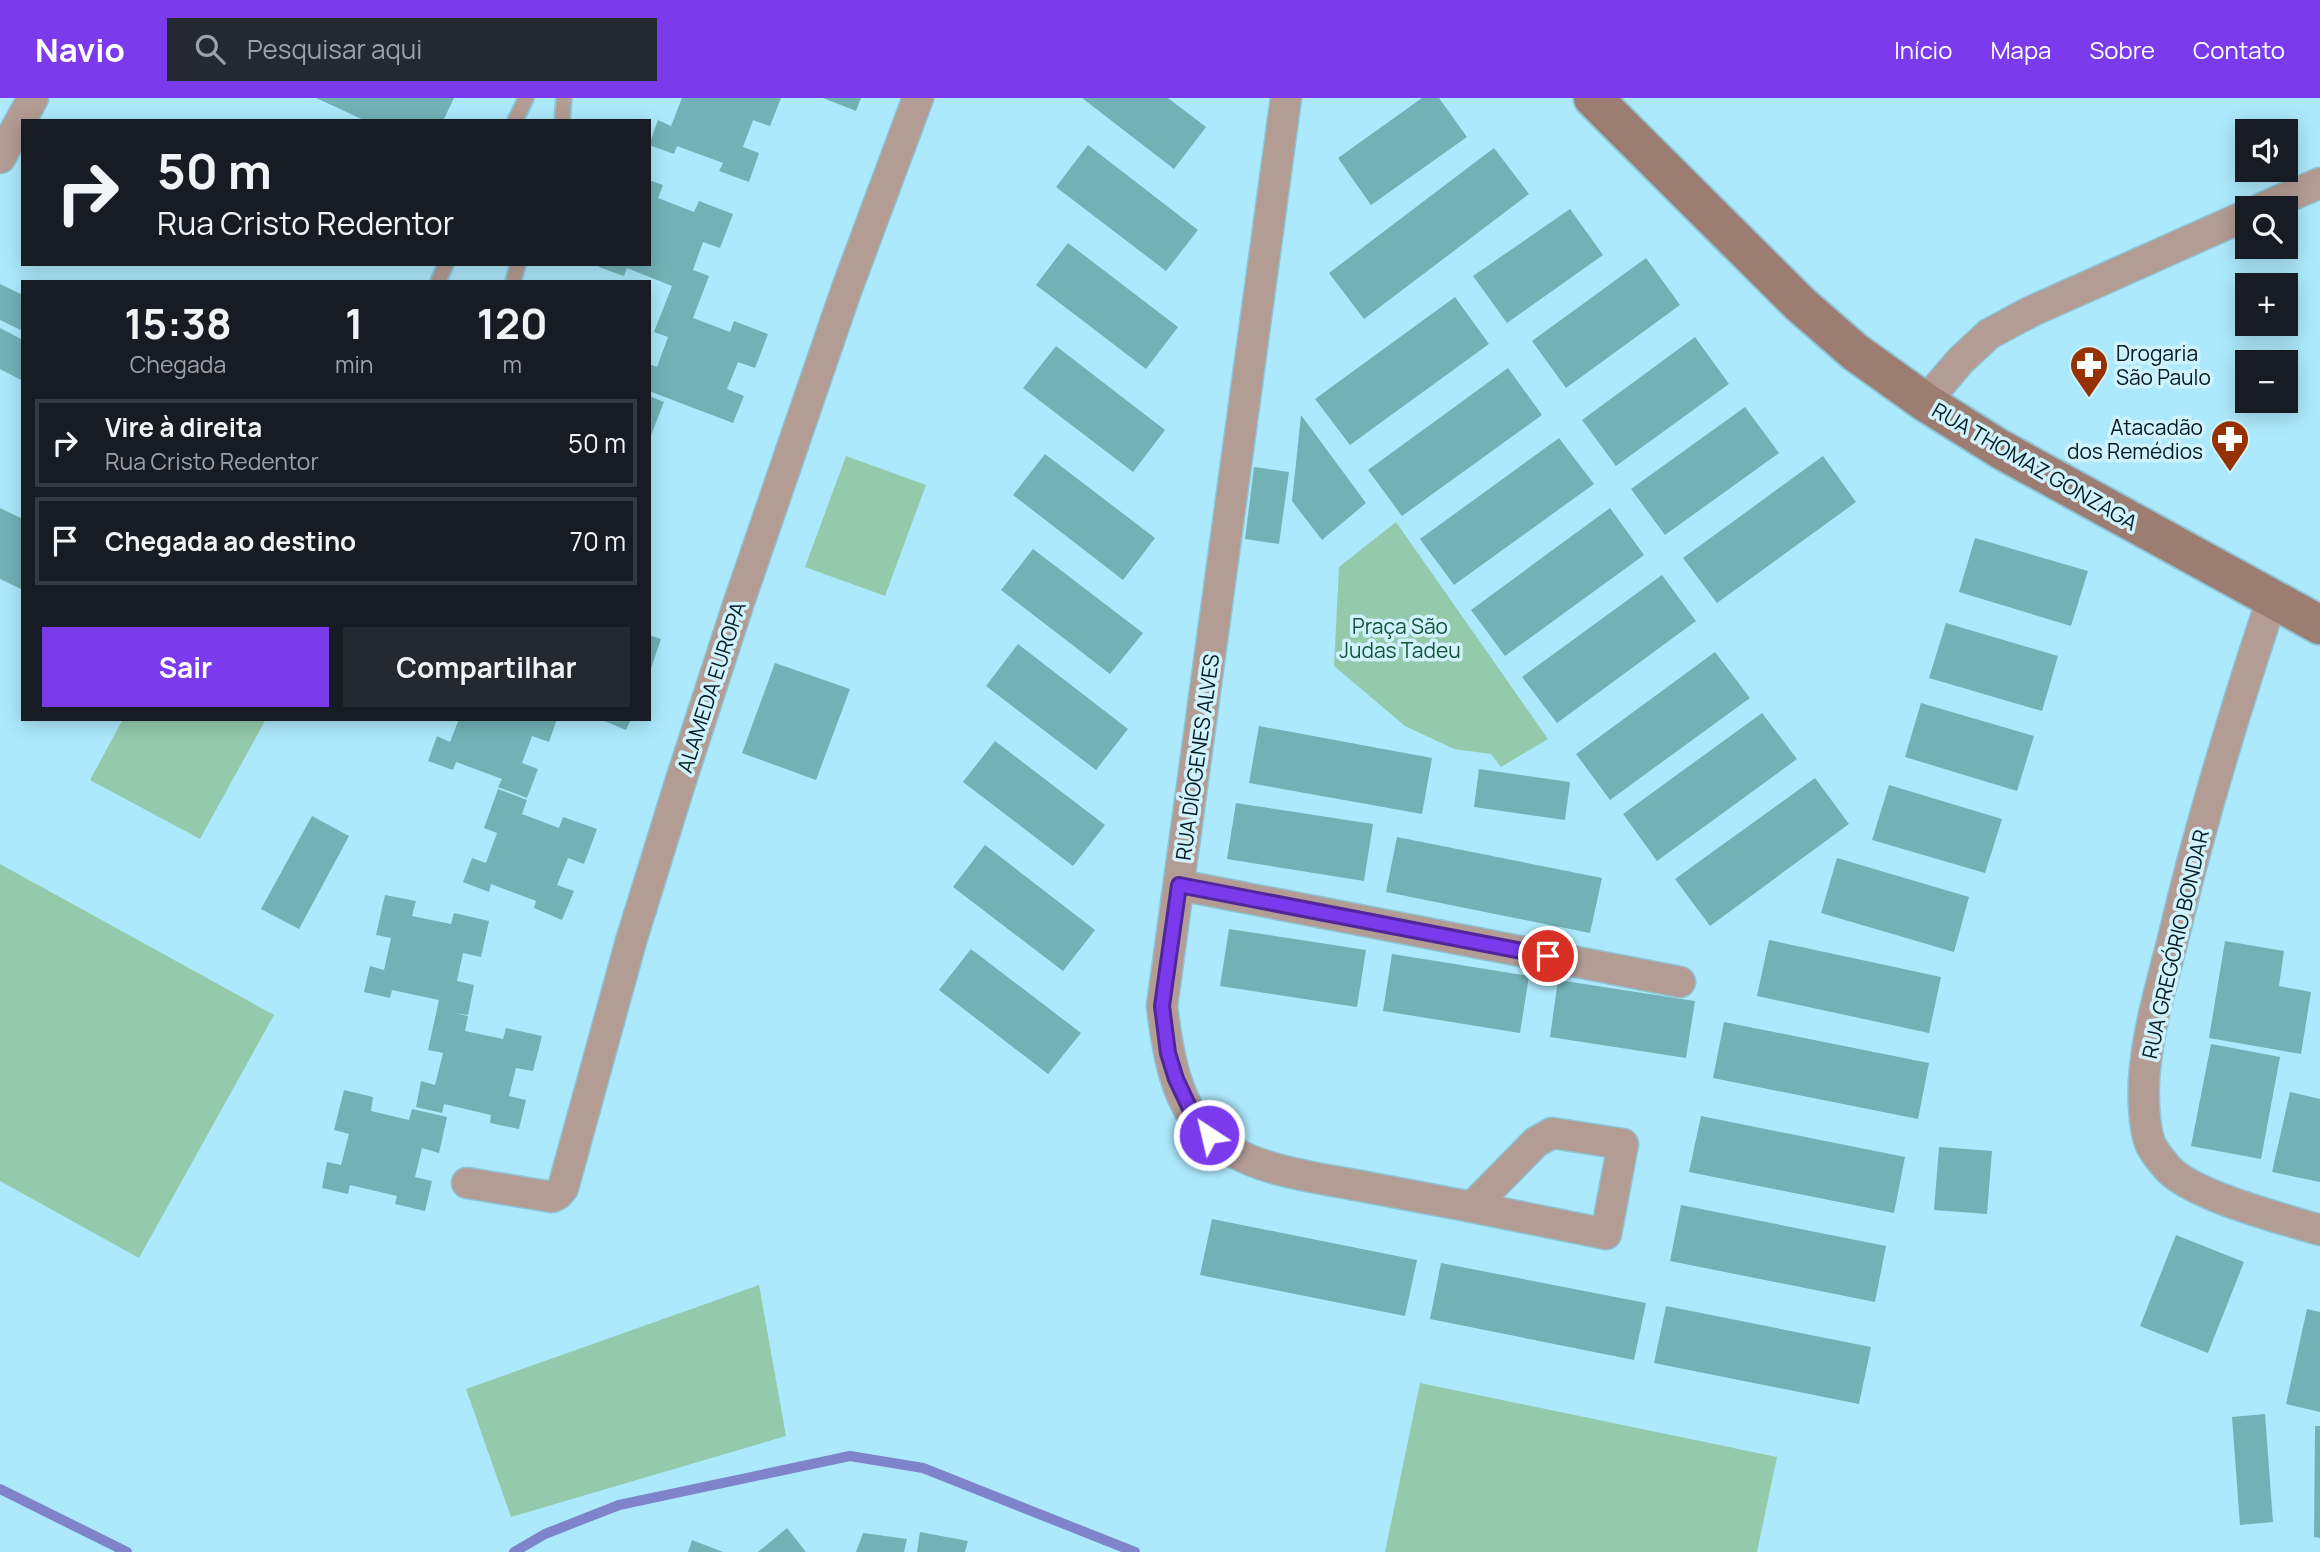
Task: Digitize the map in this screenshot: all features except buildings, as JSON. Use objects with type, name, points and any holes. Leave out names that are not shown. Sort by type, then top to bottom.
[{"type":"main road","name":"RUA THOMAZ GONZAGA","points":[[1594,98],[1800,304],[1856,352],[1925,402],[2000,449],[2320,625]]},
{"type":"street","points":[[21,119],[33,98]]},
{"type":"street","name":"ALAMEDA EUROPA","points":[[467,1183],[552,1197],[563,1188],[631,941],[685,767],[846,291],[918,98]]},
{"type":"street","name":"RUA DÍOGENES ALVES","points":[[1286,98],[1162,1006],[1168,1053],[1176,1079],[1192,1113],[1209,1135],[1236,1152],[1269,1167],[1303,1175],[1606,1234],[1623,1144],[1552,1133],[1536,1142],[1472,1207]]},
{"type":"street","points":[[0,158],[21,120]]},
{"type":"street","points":[[2290,196],[2320,183]]},
{"type":"street","points":[[1925,402],[1961,360],[1989,334],[2029,312],[2235,220]]},
{"type":"street","name":"RUA GREGÓRIO BONDAR","points":[[2272,599],[2227,737],[2187,882],[2149,1038],[2144,1082],[2145,1114],[2150,1143],[2167,1169],[2192,1185],[2231,1202],[2320,1230]]},
{"type":"street","points":[[1179,885],[1680,982]]},
{"type":"lane","points":[[516,119],[526,98]]},
{"type":"lane","points":[[562,119],[564,98]]},
{"type":"green space","points":[[846,456],[926,485],[885,596],[805,567]]},
{"type":"green space","name":"Praça São Judas Tadeu","points":[[1396,522],[1548,739],[1501,767],[1491,754],[1454,749],[1405,726],[1334,666],[1339,567]]},
{"type":"green space","points":[[122,721],[265,721],[200,839],[90,780]]},
{"type":"green space","points":[[0,864],[274,1015],[139,1258],[0,1181]]},
{"type":"green space","points":[[759,1285],[786,1436],[511,1517],[466,1389]]},
{"type":"green space","points":[[1420,1383],[1777,1457],[1757,1552],[1385,1552]]},
{"type":"waterway","points":[[514,1552],[545,1534],[619,1505],[850,1456],[923,1468],[1135,1552]]},
{"type":"waterway","points":[[0,1489],[127,1552]]},
{"type":"place","name":"Drogaria São Paulo","points":[[2089,399]]},
{"type":"place","name":"Atacadão dos Remédios","points":[[2230,473]]},
{"type":"route","points":[[1209,1135],[1192,1113],[1176,1079],[1168,1053],[1162,1006],[1179,885],[1548,956]]}]
